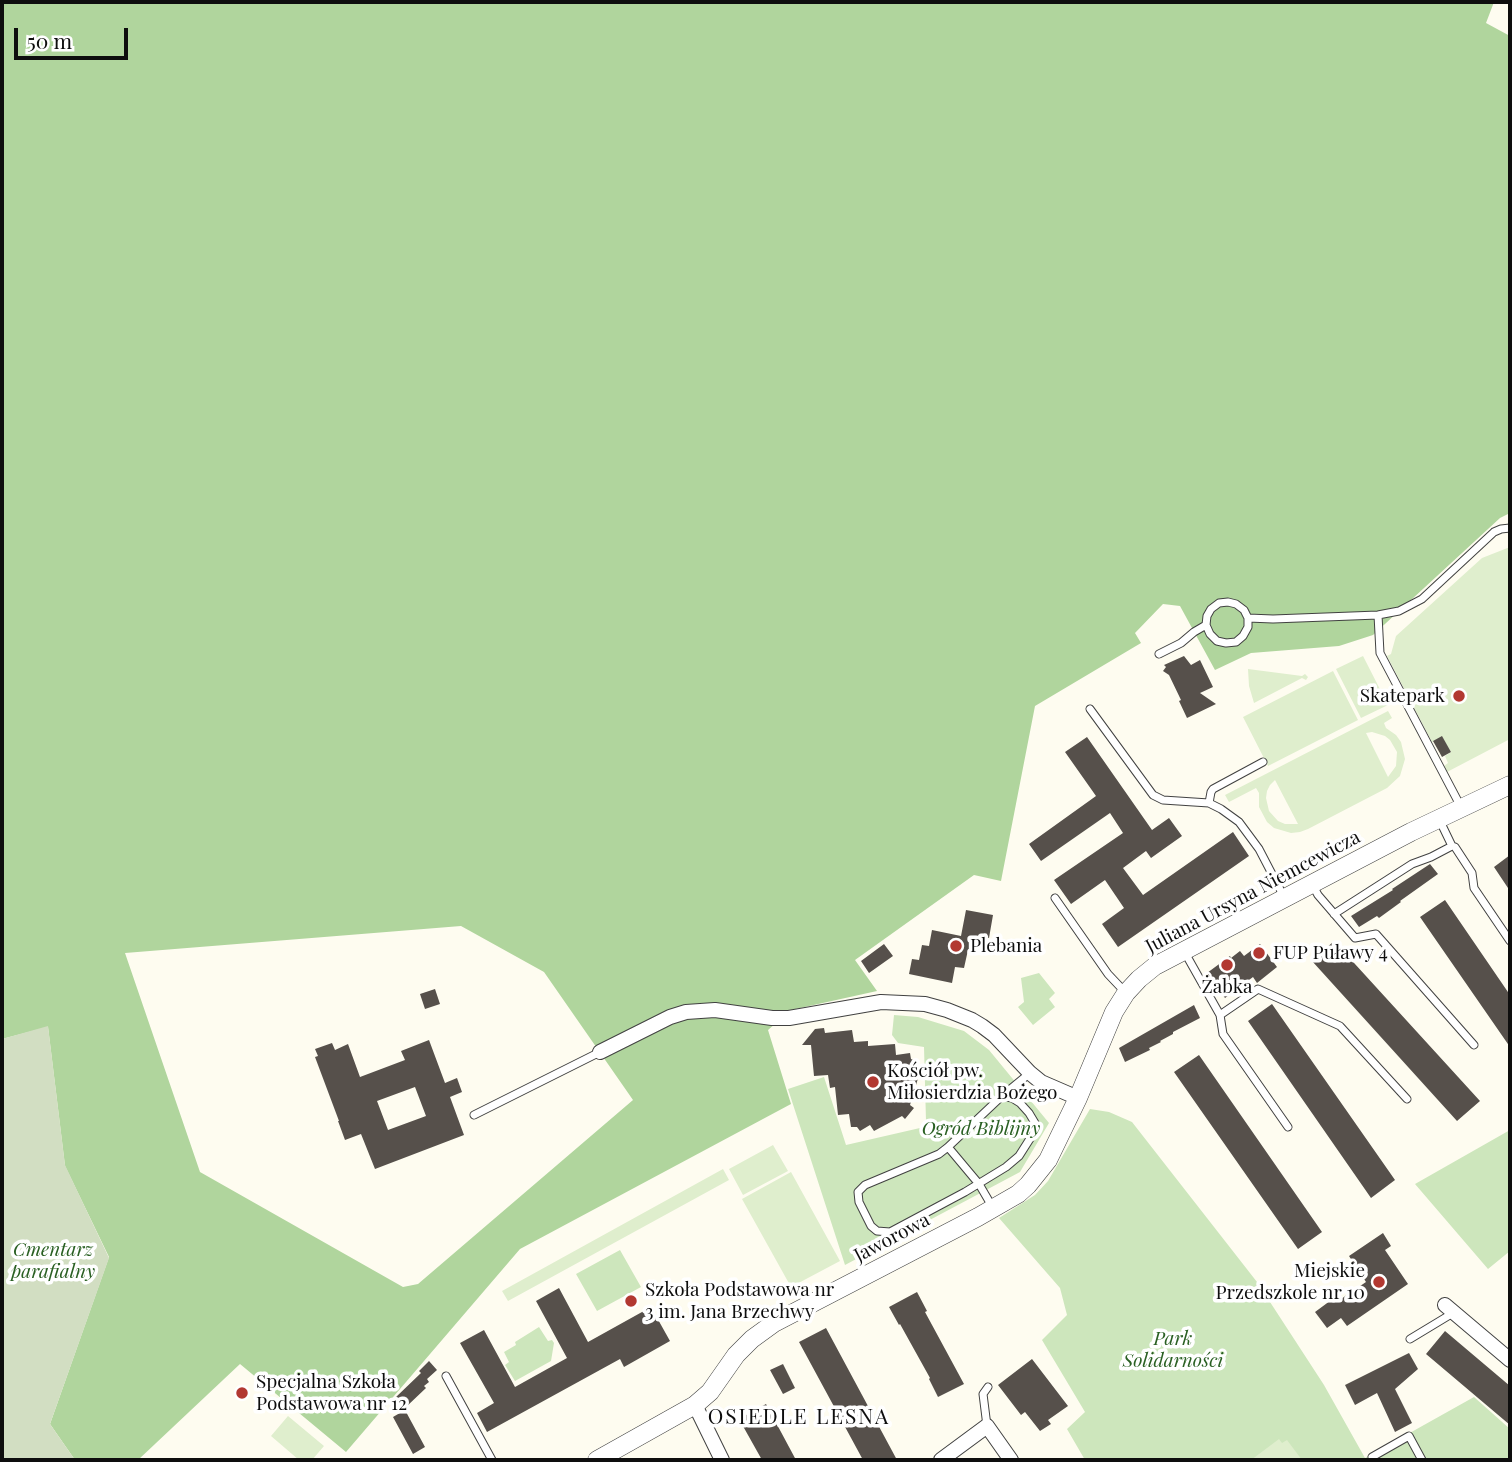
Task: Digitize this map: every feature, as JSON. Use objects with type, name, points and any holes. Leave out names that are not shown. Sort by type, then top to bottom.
[{"type":"street","name":"Juliana Ursyna Niemcewicza","points":[[1078,1098],[1114,1012],[1126,993],[1155,966],[1439,818],[1510,785]]},
{"type":"street","points":[[600,1052],[670,1017],[686,1012],[715,1010],[789,1018],[890,1002],[925,1004],[972,1020],[994,1035],[1041,1082],[1078,1098]]},
{"type":"street","name":"Jaworowa","points":[[597,1460],[695,1405],[710,1392],[736,1355],[752,1339],[775,1323],[1018,1194],[1038,1175],[1048,1160],[1078,1098]]},
{"type":"street","points":[[1449,1309],[1510,1360]]},
{"type":"street","points":[[695,1405],[722,1460]]},
{"type":"street","points":[[941,1460],[987,1426],[1011,1460]]},
{"type":"lane","points":[[1248,618],[1378,615],[1399,611],[1422,599],[1494,532],[1510,528]]},
{"type":"lane","points":[[1219,603],[1236,604],[1244,610],[1248,618],[1248,627],[1236,642],[1217,641],[1206,625],[1211,609],[1219,603]]},
{"type":"lane","points":[[1378,615],[1380,653],[1461,808]]},
{"type":"lane","points":[[1159,654],[1181,643],[1206,625]]},
{"type":"lane","points":[[1090,709],[1153,795],[1163,800],[1209,803],[1231,815],[1248,832],[1285,898]]},
{"type":"lane","points":[[1209,803],[1213,789],[1263,762]]},
{"type":"lane","points":[[1439,818],[1452,846],[1472,873],[1474,888],[1510,941]]},
{"type":"lane","points":[[1334,914],[1412,864],[1452,846]]},
{"type":"lane","points":[[1312,884],[1318,895],[1355,938],[1376,934],[1474,1045]]},
{"type":"lane","points":[[1055,898],[1112,978],[1126,993]]},
{"type":"lane","points":[[1183,950],[1220,1016],[1223,1034],[1287,1127]]},
{"type":"lane","points":[[1220,1016],[1258,989],[1328,1020],[1340,1026],[1407,1099]]},
{"type":"lane","points":[[474,1115],[600,1052]]},
{"type":"lane","points":[[1002,1096],[1020,1103],[1035,1123],[1033,1134],[1019,1156],[979,1184],[890,1232],[877,1231],[871,1226],[859,1202],[858,1192],[865,1185],[939,1154],[1002,1096],[1030,1073]]},
{"type":"lane","points":[[948,1147],[979,1184],[993,1208]]},
{"type":"lane","points":[[1410,1339],[1449,1309]]},
{"type":"lane","points":[[446,1376],[492,1460]]},
{"type":"lane","points":[[987,1426],[983,1394],[988,1387]]},
{"type":"lane","points":[[1372,1457],[1409,1436],[1422,1460]]},
{"type":"green space","points":[[2,2],[1494,2],[1486,23],[1510,36],[1510,513],[1500,518],[1373,635],[1339,646],[1251,653],[1215,670],[1180,606],[1163,604],[1135,633],[1141,643],[1035,706],[1001,881],[974,875],[855,960],[877,991],[791,1010],[768,1030],[791,1104],[520,1249],[346,1452],[240,1364],[138,1460],[75,1460],[50,1424],[109,1257],[65,1166],[48,1027],[2,1039]],"holes":[[[461,926],[544,972],[633,1100],[418,1284],[403,1287],[200,1172],[125,953]]]},
{"type":"green space","name":"Skatepark","points":[[1510,547],[1510,739],[1447,772],[1444,766],[1448,763],[1445,756],[1451,752],[1442,737],[1432,742],[1387,656],[1391,654],[1396,636],[1482,558]]},
{"type":"green space","points":[[1363,656],[1388,705],[1361,718],[1336,669]]},
{"type":"green space","points":[[1248,669],[1302,676],[1305,674],[1308,677],[1254,703]]},
{"type":"green space","points":[[1333,671],[1358,720],[1268,766],[1243,717]]},
{"type":"green space","points":[[1388,711],[1392,718],[1384,723],[1401,742],[1405,759],[1400,776],[1387,788],[1308,829],[1291,833],[1274,828],[1267,822],[1259,807],[1259,793],[1256,788],[1229,802],[1225,795]],"holes":[[[1366,733],[1385,736],[1397,752],[1396,766],[1388,777]],[[1275,780],[1298,824],[1278,821],[1269,811],[1267,791]]]},
{"type":"green space","points":[[1039,973],[1055,993],[1049,999],[1055,1007],[1033,1025],[1018,1007],[1024,1002],[1021,978]]},
{"type":"green space","name":"Ogród Biblijny","points":[[894,1015],[918,1017],[964,1031],[989,1050],[1049,1123],[1020,1172],[845,1265],[788,1089],[824,1077],[846,1145],[920,1128],[926,1121],[924,1047],[898,1043],[892,1035]]},
{"type":"green space","name":"Cmentarz parafialny","points":[[48,1026],[65,1165],[109,1258],[50,1424],[75,1460],[2,1460],[2,1039]]},
{"type":"green space","name":"Park Solidarności","points":[[1090,1109],[1109,1112],[1132,1122],[1257,1282],[1324,1385],[1365,1458],[1474,1397],[1510,1429],[1510,1460],[1085,1460],[1067,1429],[1085,1412],[1042,1340],[1067,1315],[1060,1288],[999,1218],[1035,1195],[1048,1181]]},
{"type":"green space","points":[[1510,1130],[1510,1251],[1488,1269],[1415,1184]]},
{"type":"green space","points":[[773,1145],[788,1171],[743,1195],[729,1169]]},
{"type":"green space","points":[[723,1169],[729,1180],[508,1301],[502,1291]]},
{"type":"green space","points":[[791,1172],[840,1261],[791,1287],[742,1199]]},
{"type":"green space","points":[[620,1250],[641,1287],[597,1311],[576,1274]]},
{"type":"green space","points":[[539,1327],[548,1341],[552,1340],[554,1343],[551,1361],[515,1381],[505,1365],[509,1362],[504,1352]]},
{"type":"green space","points":[[288,1416],[324,1446],[312,1460],[299,1460],[271,1436]]},
{"type":"green space","points":[[1279,1439],[1282,1443],[1287,1440],[1302,1460],[1251,1460]]},
{"type":"building","points":[[1184,656],[1191,665],[1200,660],[1213,687],[1200,693],[1216,704],[1187,718],[1169,675],[1163,671],[1166,667],[1164,665]]},
{"type":"building","points":[[1442,736],[1451,752],[1442,757],[1433,741]]},
{"type":"building","points":[[1087,737],[1152,830],[1169,818],[1182,836],[1151,858],[1146,851],[1123,868],[1143,895],[1233,832],[1249,856],[1118,947],[1102,924],[1124,908],[1105,880],[1071,904],[1054,880],[1123,833],[1110,813],[1041,861],[1029,844],[1096,796],[1065,752]]},
{"type":"building","points":[[1510,855],[1510,891],[1494,867]]},
{"type":"building","points":[[1430,864],[1438,874],[1379,918],[1377,916],[1359,927],[1351,916]]},
{"type":"building","points":[[1445,900],[1510,995],[1510,1047],[1420,917]]},
{"type":"building","name":"Plebania","points":[[966,910],[993,915],[989,938],[984,937],[981,952],[968,950],[964,968],[955,967],[952,983],[909,974],[912,959],[919,960],[922,945],[929,946],[932,930],[961,936]]},
{"type":"building","points":[[1334,941],[1480,1101],[1457,1121],[1312,961]]},
{"type":"building","points":[[884,944],[893,956],[869,973],[861,961]]},
{"type":"building","points":[[1260,944],[1277,967],[1257,983],[1253,977],[1225,998],[1207,973],[1230,956],[1231,958],[1240,951],[1244,956]]},
{"type":"building","points":[[435,989],[440,1004],[425,1009],[420,994]]},
{"type":"building","points":[[1272,1004],[1395,1180],[1371,1198],[1248,1021]]},
{"type":"building","points":[[1194,1005],[1200,1018],[1173,1032],[1149,1048],[1150,1050],[1125,1062],[1119,1048]]},
{"type":"building","name":"Kościół pw. Miłosierdzia Bożego","points":[[824,1028],[825,1033],[852,1030],[854,1042],[868,1041],[868,1046],[895,1044],[896,1055],[910,1053],[911,1059],[916,1061],[913,1073],[919,1075],[910,1105],[914,1108],[905,1119],[902,1116],[874,1131],[870,1125],[860,1131],[857,1127],[851,1127],[849,1114],[838,1115],[835,1087],[830,1088],[828,1075],[814,1076],[811,1045],[802,1045],[815,1029]]},
{"type":"building","points":[[429,1040],[445,1083],[457,1078],[462,1092],[450,1097],[464,1135],[375,1169],[361,1134],[345,1140],[315,1057],[318,1056],[315,1049],[332,1043],[335,1050],[348,1044],[360,1077],[405,1060],[401,1051]],"holes":[[[415,1087],[426,1116],[388,1130],[377,1101]]]},
{"type":"building","points":[[1199,1055],[1322,1232],[1298,1249],[1174,1072]]},
{"type":"building","points":[[1383,1233],[1391,1246],[1385,1250],[1408,1284],[1347,1326],[1341,1318],[1327,1328],[1315,1312],[1338,1295],[1341,1299],[1366,1282],[1349,1256]]},
{"type":"building","points":[[559,1288],[588,1342],[651,1307],[670,1341],[624,1367],[620,1359],[487,1432],[477,1413],[494,1403],[460,1343],[484,1330],[515,1387],[567,1358],[536,1301]]},
{"type":"building","points":[[917,1292],[964,1384],[938,1397],[889,1307]]},
{"type":"building","points":[[826,1328],[897,1460],[863,1460],[799,1342]]},
{"type":"building","points":[[1445,1331],[1510,1386],[1510,1425],[1426,1354]]},
{"type":"building","points":[[1409,1353],[1418,1369],[1395,1389],[1412,1423],[1395,1432],[1377,1393],[1355,1405],[1345,1385]]},
{"type":"building","points":[[1032,1359],[1068,1406],[1048,1420],[1051,1424],[1040,1431],[1025,1412],[1021,1415],[998,1385]]},
{"type":"building","points":[[429,1361],[437,1370],[427,1379],[429,1382],[424,1386],[426,1388],[406,1407],[396,1397],[421,1373],[419,1371]]},
{"type":"building","points":[[783,1364],[795,1388],[783,1394],[770,1370]]},
{"type":"building","points":[[766,1404],[796,1460],[762,1460],[739,1419]]},
{"type":"building","points":[[405,1410],[425,1447],[413,1454],[393,1417]]},
{"type":"place","name":"Skatepark","points":[[1459,696]]},
{"type":"place","name":"Plebania","points":[[956,946]]},
{"type":"place","name":"FUP Puławy 4","points":[[1259,953]]},
{"type":"place","name":"Żabka","points":[[1227,965]]},
{"type":"place","name":"Kościół pw. Miłosierdzia Bożego","points":[[873,1082]]},
{"type":"place","name":"Miejskie Przedszkole nr 10","points":[[1379,1282]]},
{"type":"place","name":"Szkoła Podstawowa nr 3 im. Jana Brzechwy","points":[[631,1301]]},
{"type":"place","name":"Specjalna Szkoła Podstawowa nr 12","points":[[242,1393]]},
{"type":"district","name":"OSIEDLE LESNA","points":[[799,1417]]}]
